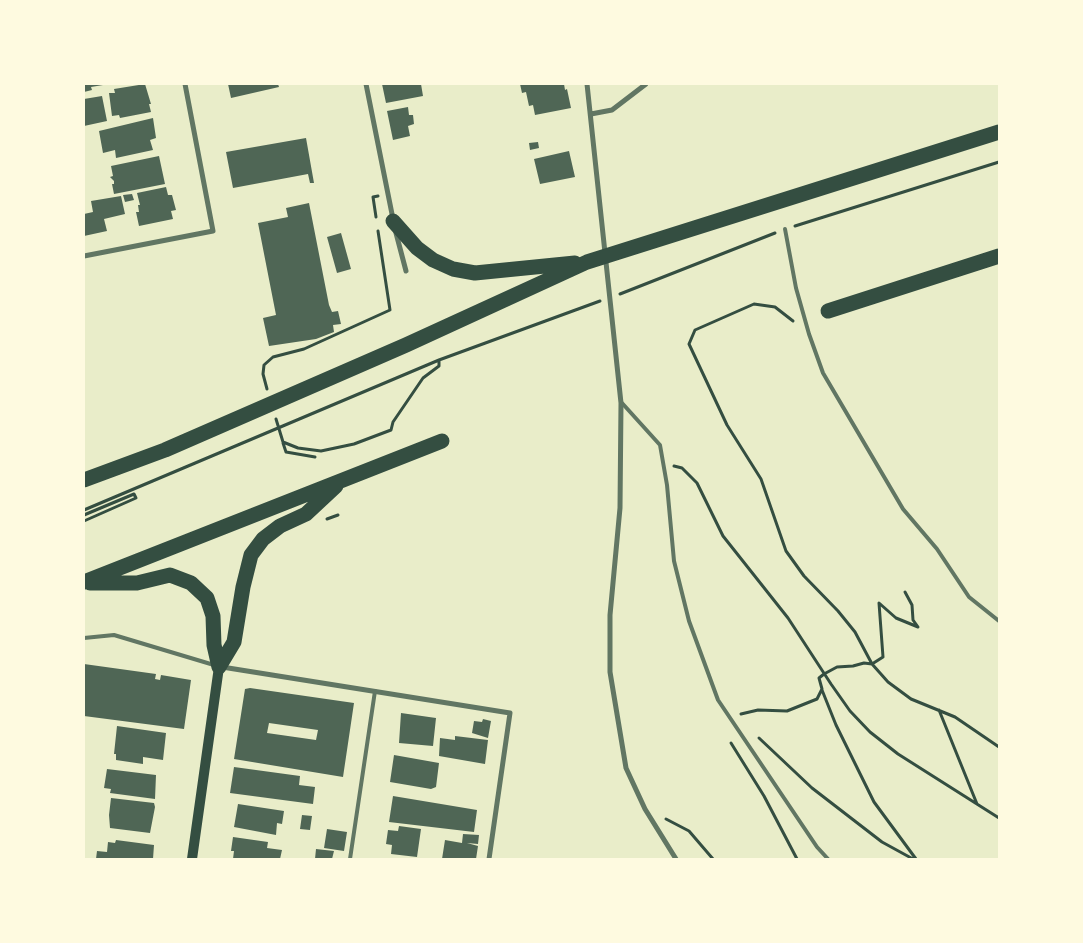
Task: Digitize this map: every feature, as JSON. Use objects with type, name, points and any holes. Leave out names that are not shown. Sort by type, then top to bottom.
[{"type":"highway","points":[[84,480],[165,450],[406,345],[587,262],[999,132]]},
{"type":"highway","points":[[393,221],[417,248],[433,260],[453,269],[475,273],[587,262]]},
{"type":"highway","points":[[828,311],[999,256]]},
{"type":"highway","points":[[84,582],[442,441]]},
{"type":"highway","points":[[220,667],[234,642],[243,587],[251,555],[263,539],[280,526],[306,514],[342,480]]},
{"type":"highway","points":[[84,582],[137,583],[170,575],[191,583],[207,598],[214,616],[214,645],[220,667]]},
{"type":"main road","points":[[192,859],[220,667]]},
{"type":"street","points":[[84,256],[213,231],[185,84]]},
{"type":"street","points":[[366,84],[393,221],[406,271]]},
{"type":"street","points":[[587,84],[597,162],[621,402],[620,508],[610,615],[610,672],[626,768],[645,809],[676,859]]},
{"type":"street","points":[[591,114],[612,110],[646,84]]},
{"type":"street","points":[[220,667],[375,690],[510,713],[489,859]]},
{"type":"lane","points":[[785,229],[791,265],[809,334],[824,374],[904,508],[937,549],[969,597],[999,621]]},
{"type":"lane","points":[[621,402],[660,445],[674,561],[689,621],[718,700],[817,847],[828,859]]},
{"type":"lane","points":[[84,638],[114,635],[220,667]]},
{"type":"lane","points":[[350,859],[375,690]]},
{"type":"path","points":[[613,296],[785,229],[999,162]]},
{"type":"path","points":[[268,391],[263,374],[264,365],[273,356],[304,350],[390,310],[372,197],[388,194]]},
{"type":"path","points":[[84,510],[438,360],[604,300]]},
{"type":"path","points":[[809,334],[775,308],[754,304],[695,330],[688,344],[727,424],[761,479],[786,551],[804,576],[838,611],[855,632],[872,664],[888,682],[911,699],[939,710],[975,729],[999,747]]},
{"type":"path","points":[[283,442],[298,448],[321,451],[354,444],[391,430],[393,422],[423,378],[439,366],[438,360]]},
{"type":"path","points":[[275,416],[286,452],[315,456]]},
{"type":"path","points":[[663,464],[682,468],[697,484],[722,536],[788,618],[850,711],[870,732],[999,818]]},
{"type":"path","points":[[84,515],[134,494],[136,498],[84,521]]},
{"type":"path","points":[[905,592],[912,605],[913,620],[918,628],[896,618],[879,602],[883,657],[872,664],[864,663],[837,667],[819,678],[836,725],[874,802],[915,859]]},
{"type":"path","points":[[741,721],[734,715],[758,710],[787,711],[817,699],[822,689]]},
{"type":"path","points":[[939,710],[944,717],[977,805]]},
{"type":"path","points":[[755,735],[812,788],[882,842],[915,859]]},
{"type":"path","points":[[729,740],[764,796],[797,859]]},
{"type":"path","points":[[645,809],[689,831],[713,859]]},
{"type":"building","points":[[84,84],[103,85],[91,87],[92,90],[84,92]]},
{"type":"building","points":[[145,84],[151,104],[149,104],[151,112],[120,118],[119,115],[112,116],[109,93],[115,93],[114,89]]},
{"type":"building","points":[[228,84],[278,84],[279,87],[231,98]]},
{"type":"building","points":[[382,84],[421,84],[423,96],[386,103]]},
{"type":"building","points":[[520,84],[564,84],[571,108],[535,115],[533,105],[529,106],[526,92],[522,93]]},
{"type":"building","points":[[102,96],[107,121],[84,126],[84,99]]},
{"type":"building","points":[[408,107],[409,115],[413,115],[414,124],[408,126],[410,136],[393,140],[387,111]]},
{"type":"building","points":[[153,118],[156,138],[150,140],[153,150],[116,158],[115,150],[103,153],[99,131]]},
{"type":"building","points":[[306,138],[314,183],[310,183],[308,174],[233,188],[226,152]]},
{"type":"building","points":[[538,142],[539,148],[530,150],[529,143]]},
{"type":"building","points":[[569,151],[575,177],[540,184],[534,159]]},
{"type":"building","points":[[159,156],[165,184],[114,194],[112,184],[114,184],[114,181],[110,177],[113,176],[111,166]]},
{"type":"building","points":[[166,187],[168,195],[172,195],[176,210],[171,211],[173,219],[139,226],[136,212],[139,212],[138,205],[140,205],[137,193]]},
{"type":"building","points":[[132,194],[134,200],[125,202],[123,195]]},
{"type":"building","points":[[121,196],[125,214],[104,219],[107,231],[84,236],[84,214],[93,212],[91,201]]},
{"type":"building","points":[[309,203],[329,305],[332,312],[338,311],[341,324],[333,325],[334,332],[316,339],[269,346],[263,318],[276,315],[258,223],[288,217],[286,208]]},
{"type":"building","points":[[341,233],[351,269],[337,273],[327,237]]},
{"type":"building","points":[[84,664],[156,674],[155,679],[160,680],[161,675],[191,680],[184,729],[84,716]]},
{"type":"building","points":[[250,688],[354,703],[343,777],[234,759],[245,689]],"holes":[[[269,723],[318,730],[316,740],[267,733]]]},
{"type":"building","points":[[401,713],[436,718],[433,746],[399,743]]},
{"type":"building","points":[[483,719],[491,721],[488,738],[472,733],[474,721],[482,722]]},
{"type":"building","points":[[117,726],[166,733],[163,760],[143,757],[143,764],[116,760],[116,754],[114,754]]},
{"type":"building","points":[[455,736],[488,740],[485,764],[439,756],[440,738],[455,740]]},
{"type":"building","points":[[394,755],[439,763],[436,787],[431,789],[390,782]]},
{"type":"building","points":[[234,767],[300,776],[299,785],[315,787],[313,804],[230,793]]},
{"type":"building","points":[[107,769],[156,775],[155,799],[110,793],[111,789],[104,788]]},
{"type":"building","points":[[393,796],[477,810],[474,832],[389,822]]},
{"type":"building","points":[[111,798],[154,803],[155,807],[150,833],[110,828]]},
{"type":"building","points":[[238,804],[284,811],[282,824],[277,823],[276,835],[234,827]]},
{"type":"building","points":[[302,815],[312,816],[310,830],[300,829]]},
{"type":"building","points":[[399,826],[421,829],[417,857],[391,854],[392,845],[386,844],[388,830],[398,831]]},
{"type":"building","points":[[327,829],[347,832],[344,851],[324,848]]},
{"type":"building","points":[[463,834],[479,835],[478,844],[467,843],[478,846],[476,859],[442,859],[445,840],[462,843]]},
{"type":"building","points":[[233,837],[268,842],[267,848],[282,850],[280,859],[233,859],[234,851],[231,851]]},
{"type":"building","points":[[116,840],[154,845],[153,859],[96,859],[97,851],[107,852],[108,842],[115,843]]},
{"type":"building","points":[[316,849],[334,851],[332,859],[315,859]]}]
